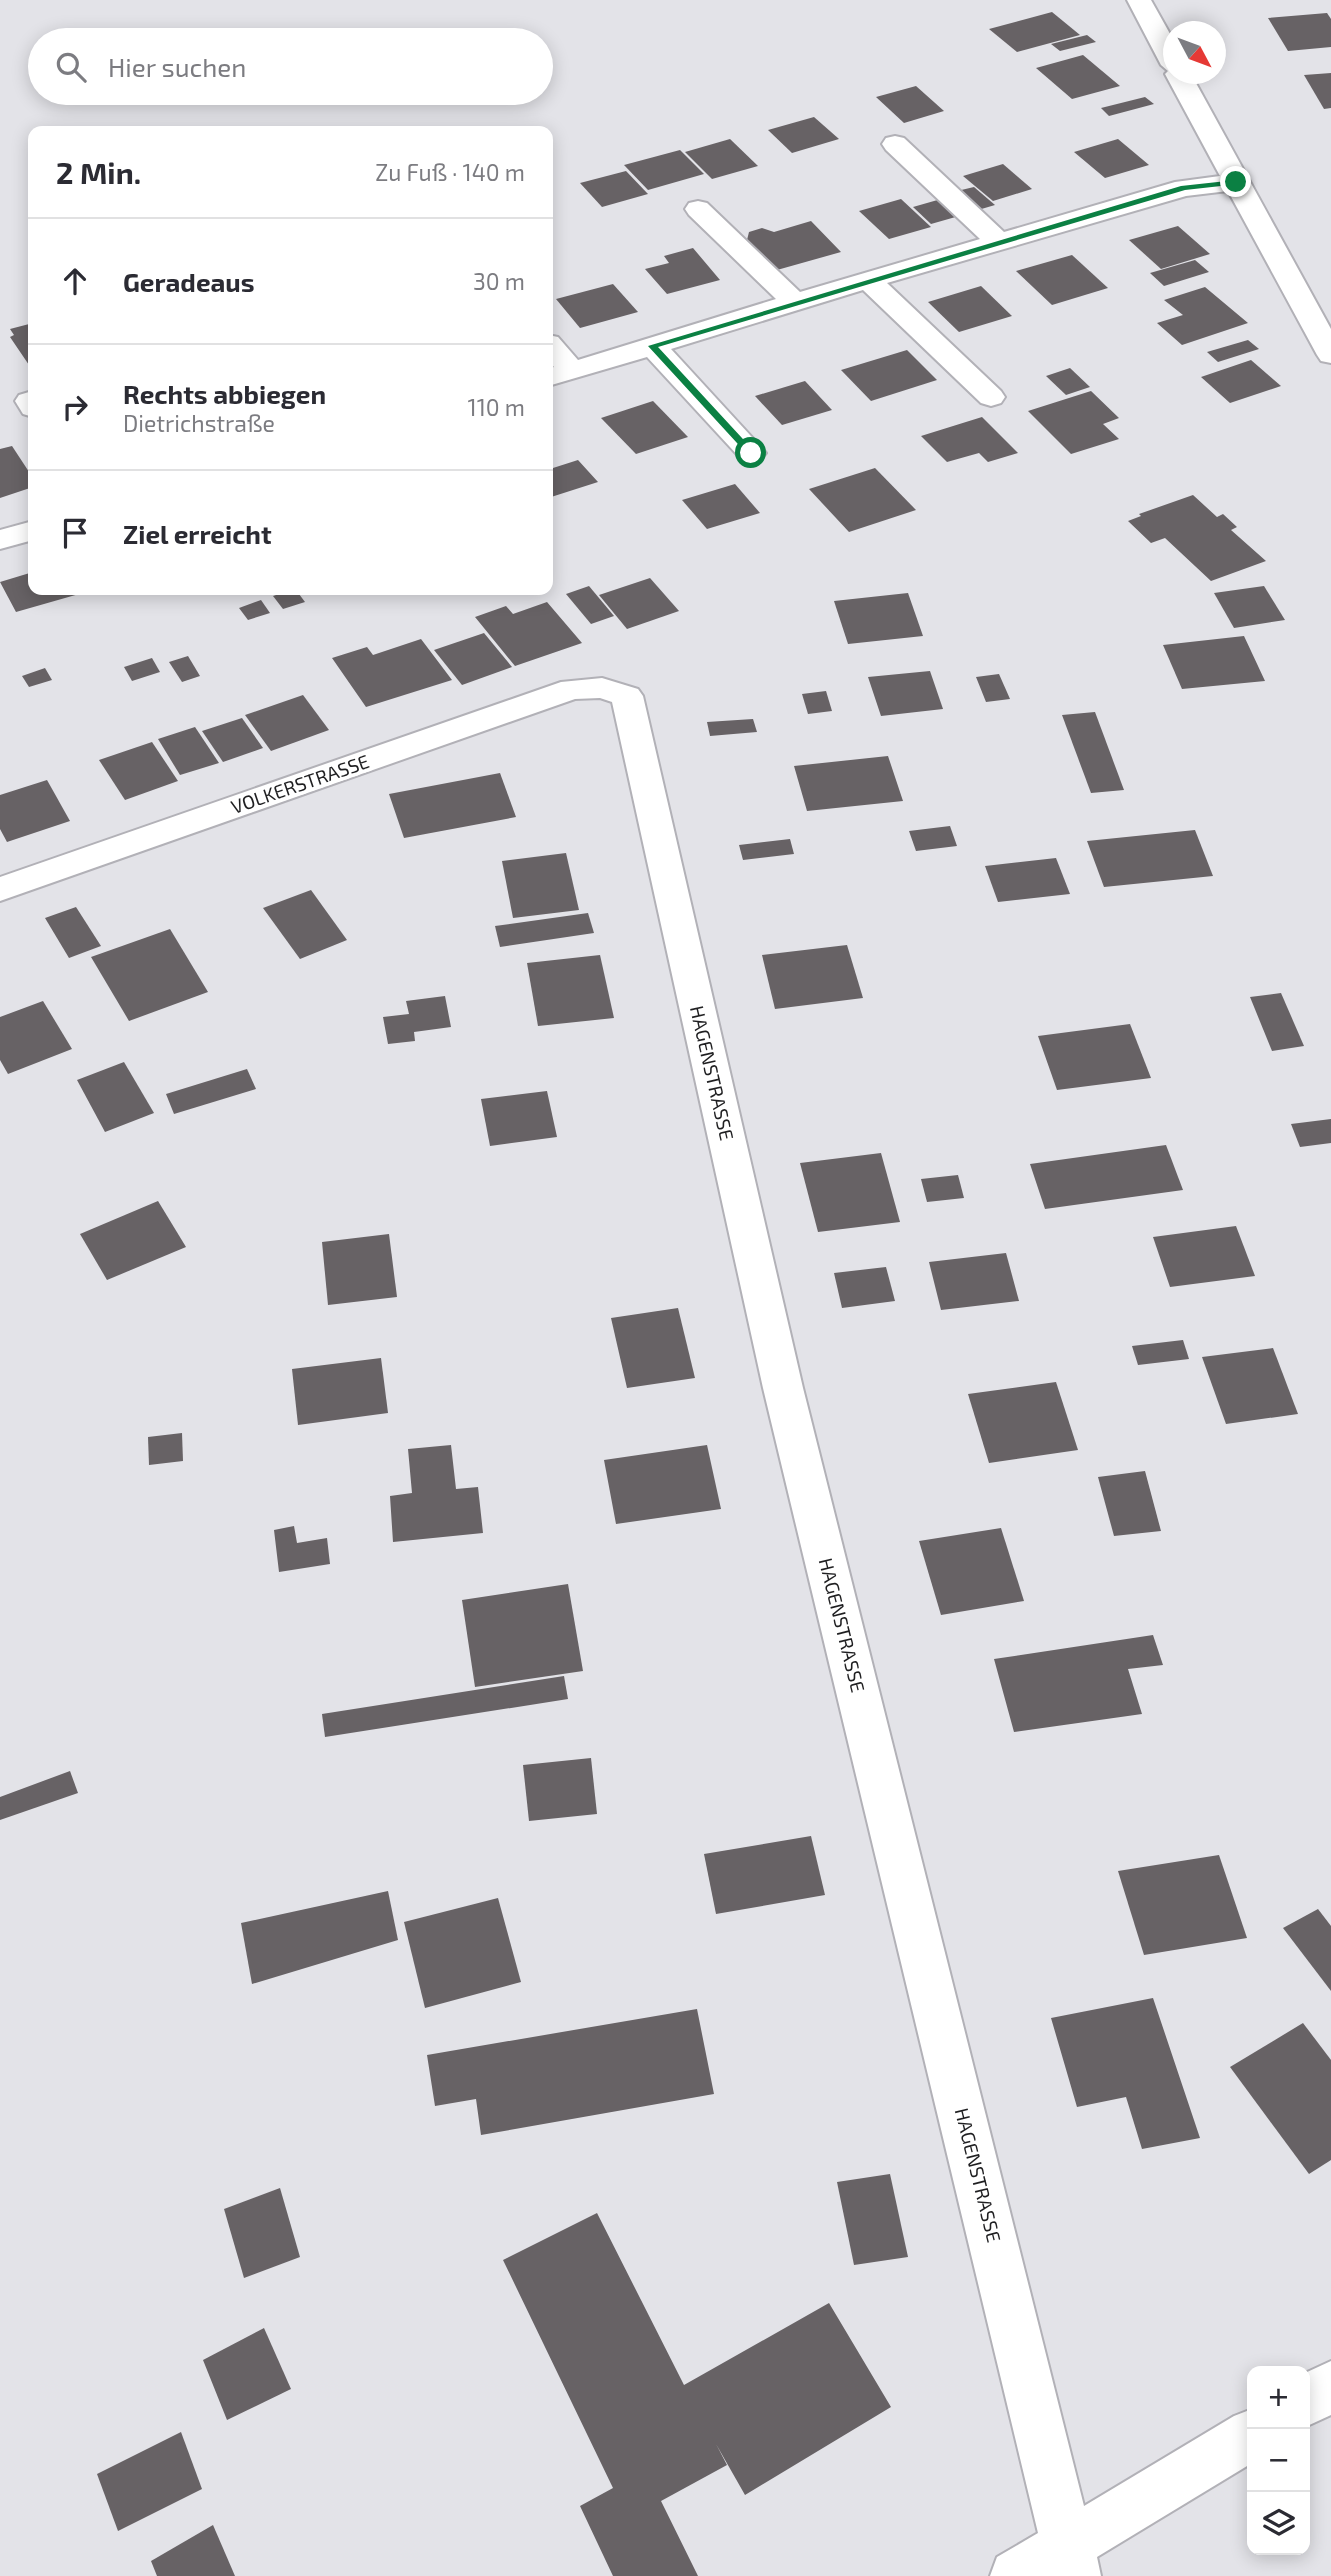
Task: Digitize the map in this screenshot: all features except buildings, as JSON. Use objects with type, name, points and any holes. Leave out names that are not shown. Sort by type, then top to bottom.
[{"type":"street","points":[[1139,0],[1163,45]]},
{"type":"street","points":[[1183,84],[1331,355]]},
{"type":"street","points":[[895,144],[998,241]]},
{"type":"street","points":[[553,356],[560,375],[998,241],[1184,188],[1236,182]]},
{"type":"street","points":[[698,209],[794,302]]},
{"type":"street","points":[[868,280],[991,397]]},
{"type":"street","points":[[653,346],[751,453]]},
{"type":"street","points":[[0,540],[28,532]]},
{"type":"street","name":"VOLKERSTRASSE","points":[[0,889],[572,689],[602,688]]},
{"type":"street","name":"HAGENSTRASSE","points":[[602,688],[627,696],[783,1388],[1072,2560]]},
{"type":"street","points":[[1310,2399],[1331,2386]]},
{"type":"street","points":[[1016,2576],[1072,2560],[1247,2438]]},
{"type":"route","points":[[751,453],[653,346],[998,241],[1184,188],[1236,182]]}]
